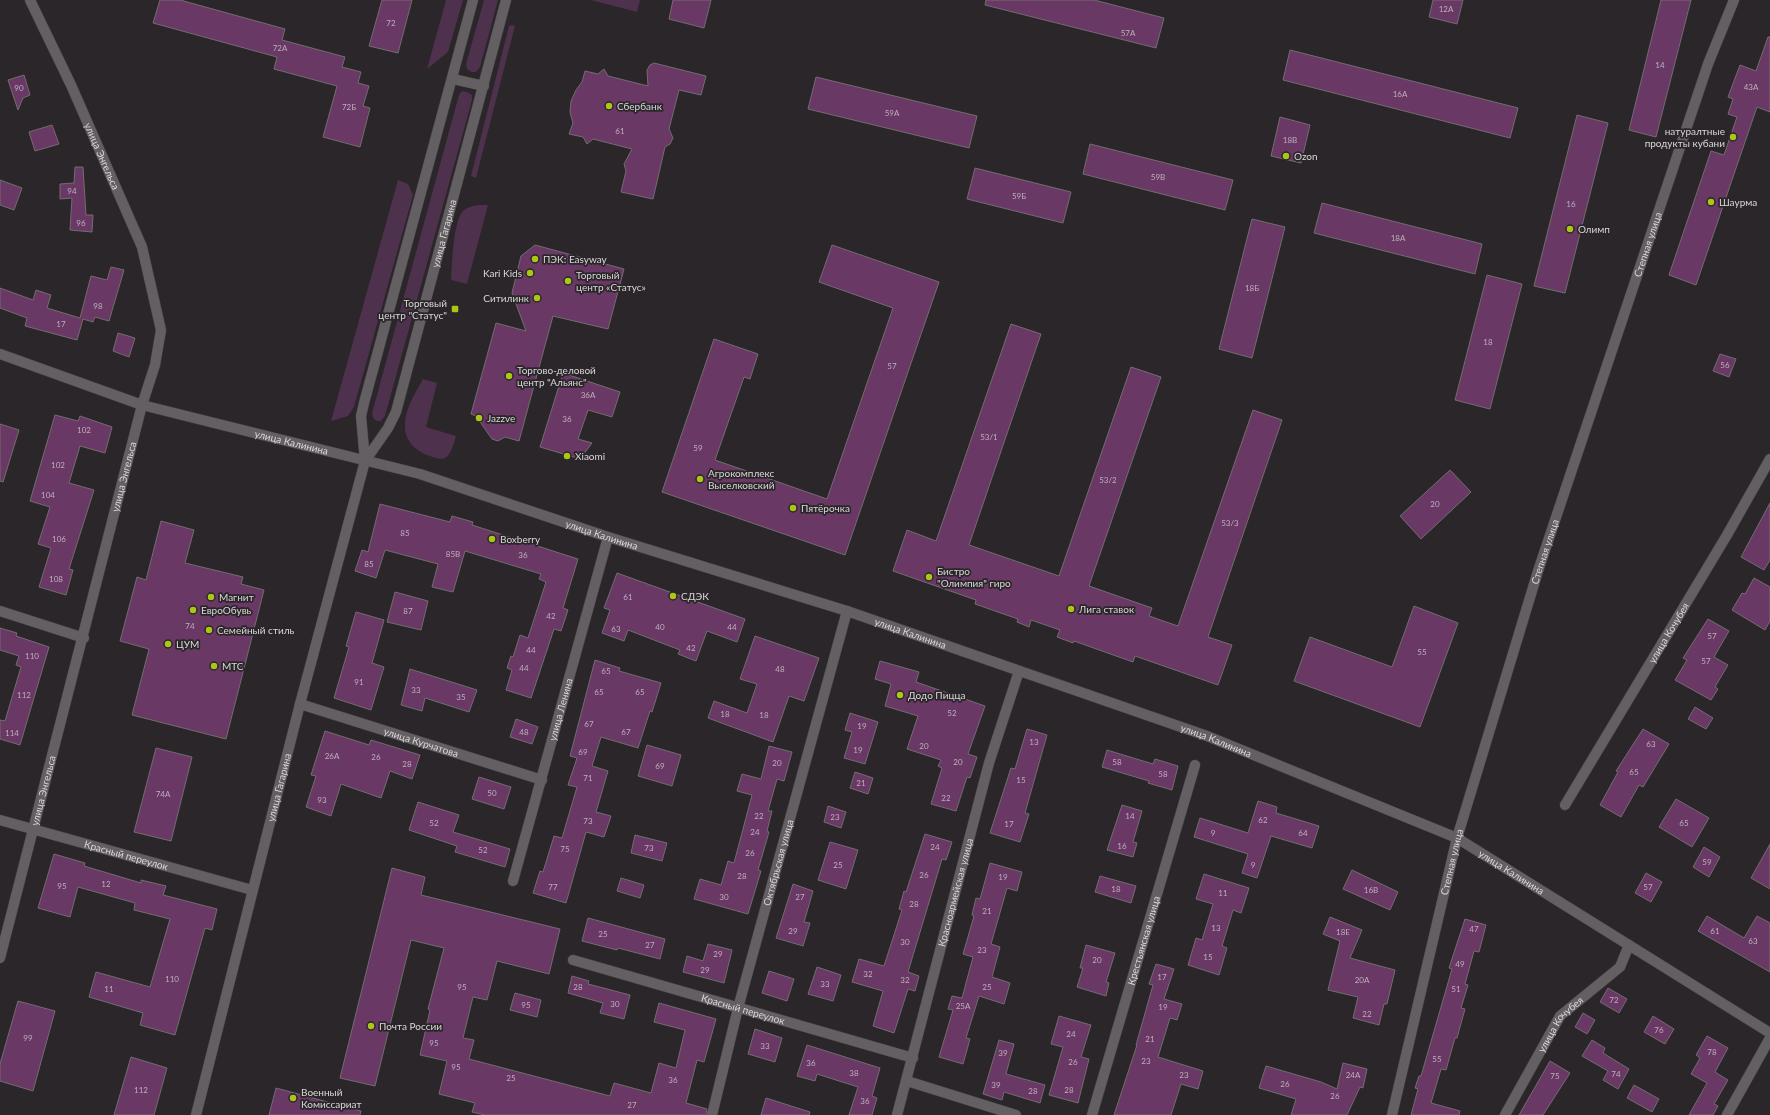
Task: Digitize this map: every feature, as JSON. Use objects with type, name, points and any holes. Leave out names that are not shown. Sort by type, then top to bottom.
[{"type":"street","name":"улица Гагарина","points":[[196,1115],[252,890],[365,460],[361,416],[362,409],[474,0]]},
{"type":"street","name":"улица Гагарина","points":[[365,460],[388,428],[396,412],[506,0]]},
{"type":"street","name":"Степная улица","points":[[1392,1115],[1457,838],[1562,499],[1708,64],[1734,0]]},
{"type":"street","name":"улица Энгельса","points":[[0,958],[84,638],[142,405],[156,365],[161,330],[142,247],[34,3]]},
{"type":"street","points":[[453,79],[484,86]]},
{"type":"street","name":"улица Калинина","points":[[0,354],[142,405],[420,474],[608,537],[847,611],[1206,736],[1457,838],[1770,1033]]},
{"type":"street","name":"улица Кочубея","points":[[1565,805],[1727,535],[1770,459]]},
{"type":"street","name":"улица Ленина","points":[[513,882],[608,537]]},
{"type":"street","points":[[0,611],[84,638]]},
{"type":"street","name":"Октябрьская улица","points":[[712,1115],[738,1008],[847,611]]},
{"type":"street","name":"Красноармейская улица","points":[[897,1115],[989,763],[1019,671]]},
{"type":"street","name":"улица Курчатова","points":[[300,704],[542,780]]},
{"type":"street","name":"Крестьянская улица","points":[[1092,1115],[1195,765]]},
{"type":"street","name":"Красный переулок","points":[[0,820],[252,890]]},
{"type":"street","name":"улица Кочубея","points":[[1505,1115],[1560,1016],[1620,967],[1629,945]]},
{"type":"street","name":"Красный переулок","points":[[573,960],[913,1058]]},
{"type":"street","points":[[1727,1115],[1770,1038]]},
{"type":"street","points":[[906,1081],[1016,1115]]},
{"type":"shaded area","points":[[446,0],[463,0],[448,52],[427,69]]},
{"type":"shaded area","points":[[484,0],[498,0],[480,67],[476,72],[471,72],[467,69],[466,64]]},
{"type":"shaded area","points":[[591,0],[640,0],[637,12]]},
{"type":"shaded area","points":[[509,26],[515,26],[476,178],[471,176]]},
{"type":"shaded area","points":[[462,91],[472,95],[472,100],[385,416],[381,421],[377,421],[373,418],[372,413],[459,95]]},
{"type":"shaded area","points":[[398,180],[408,184],[413,195],[354,407],[348,416],[331,421]]},
{"type":"shaded area","points":[[478,205],[488,205],[467,284],[451,280],[455,233],[463,211]]},
{"type":"shaded area","points":[[423,379],[437,383],[426,427],[456,436],[451,451],[444,459],[427,455],[417,450],[409,442],[405,431],[405,419],[409,407]]},
{"type":"building","points":[[160,0],[180,0],[285,29],[282,40],[345,57],[342,67],[361,72],[358,83],[369,86],[363,106],[370,108],[360,147],[323,137],[337,86],[274,69],[277,57],[153,23]]},
{"type":"building","points":[[382,0],[412,0],[398,53],[369,46]]},
{"type":"building","points":[[673,0],[711,0],[704,28],[669,19]]},
{"type":"building","points":[[986,0],[1094,0],[1164,18],[1156,48],[985,5]]},
{"type":"building","points":[[1433,0],[1463,0],[1457,24],[1429,17]]},
{"type":"building","points":[[1661,0],[1691,0],[1656,137],[1629,130]]},
{"type":"building","points":[[1768,37],[1770,37],[1770,112],[1757,107],[1696,285],[1669,275],[1711,151],[1724,155],[1737,117],[1728,114],[1733,99],[1728,97],[1740,65],[1756,71]]},
{"type":"building","points":[[1290,50],[1518,108],[1510,138],[1283,80]]},
{"type":"building","points":[[654,63],[706,76],[701,95],[679,90],[669,129],[673,138],[670,144],[665,147],[653,199],[621,192],[626,171],[624,164],[632,149],[593,139],[587,144],[583,137],[569,134],[573,123],[570,112],[571,101],[582,82],[585,71],[598,74],[604,69],[608,76],[648,86],[647,70],[650,65]]},
{"type":"building","points":[[24,75],[30,95],[23,98],[18,110],[8,80]]},
{"type":"building","points":[[816,77],[977,116],[969,148],[808,109]]},
{"type":"building","points":[[1577,115],[1608,123],[1565,293],[1534,286]]},
{"type":"building","points":[[1280,117],[1310,125],[1301,163],[1271,156]]},
{"type":"building","points":[[52,125],[59,144],[35,151],[29,132]]},
{"type":"building","points":[[1090,144],[1233,180],[1225,210],[1083,174]]},
{"type":"building","points":[[75,167],[83,167],[86,215],[93,215],[92,232],[70,230],[72,198],[60,199],[60,184],[74,183]]},
{"type":"building","points":[[975,168],[1071,192],[1063,223],[967,199]]},
{"type":"building","points":[[0,180],[22,188],[14,210],[0,205]]},
{"type":"building","points":[[1322,203],[1482,244],[1475,274],[1314,233]]},
{"type":"building","points":[[1252,219],[1285,227],[1252,358],[1219,349]]},
{"type":"building","points":[[535,245],[624,269],[608,329],[553,316],[519,441],[505,437],[498,441],[492,439],[476,416],[471,414],[496,323],[526,331],[512,293],[521,256]]},
{"type":"building","points":[[832,245],[939,282],[845,555],[662,492],[714,339],[758,354],[750,379],[744,377],[715,460],[827,499],[893,308],[819,282]]},
{"type":"building","points":[[111,267],[124,270],[109,321],[95,317],[93,322],[83,319],[77,340],[25,326],[27,318],[0,308],[0,288],[33,300],[36,290],[51,295],[47,308],[80,318],[91,276],[107,280]]},
{"type":"building","points":[[1487,275],[1522,284],[1490,409],[1455,400]]},
{"type":"building","points":[[1011,324],[1041,334],[969,545],[1059,576],[1131,367],[1161,377],[1089,586],[1152,608],[1149,616],[1178,626],[1253,410],[1282,420],[1208,637],[1232,645],[1218,685],[1135,656],[1133,662],[1074,641],[1073,643],[1057,637],[1060,630],[1031,620],[1029,627],[1017,622],[1018,619],[975,604],[976,600],[893,571],[907,530],[936,541]]},
{"type":"building","points":[[118,333],[135,338],[129,357],[113,351]]},
{"type":"building","points":[[1720,354],[1736,359],[1729,377],[1713,371]]},
{"type":"building","points":[[563,373],[620,392],[612,417],[588,410],[578,439],[592,443],[583,455],[577,458],[540,447]]},
{"type":"building","points":[[55,415],[78,421],[80,416],[112,427],[105,453],[80,446],[69,483],[94,490],[69,569],[73,570],[66,595],[39,587],[51,548],[38,544],[50,507],[30,501]]},
{"type":"building","points":[[0,424],[19,430],[3,482],[0,481]]},
{"type":"building","points":[[1450,470],[1471,492],[1421,539],[1400,516]]},
{"type":"building","points":[[1770,503],[1770,560],[1764,570],[1741,557]]},
{"type":"building","points":[[380,504],[450,522],[452,516],[473,522],[472,525],[578,559],[563,608],[568,610],[561,631],[554,629],[531,698],[506,690],[512,670],[507,668],[511,656],[513,657],[520,635],[528,638],[546,582],[539,579],[541,574],[465,551],[453,592],[432,587],[438,564],[385,550],[376,578],[355,571],[362,550],[368,552]]},
{"type":"building","points":[[161,521],[194,530],[185,563],[243,577],[241,584],[264,590],[226,739],[132,715],[149,649],[120,641],[137,577],[146,580]]},
{"type":"building","points":[[617,573],[745,619],[737,642],[707,631],[696,661],[678,654],[680,650],[628,630],[624,641],[602,633],[610,610],[604,608]]},
{"type":"building","points":[[1754,578],[1770,587],[1770,621],[1765,630],[1732,610],[1742,593],[1745,594]]},
{"type":"building","points":[[395,592],[428,601],[421,630],[387,622]]},
{"type":"building","points":[[1414,606],[1458,623],[1420,727],[1294,681],[1310,637],[1392,667]]},
{"type":"building","points":[[356,612],[384,620],[372,663],[384,667],[371,710],[334,698],[349,647],[346,646]]},
{"type":"building","points":[[1708,619],[1729,631],[1714,657],[1728,665],[1715,687],[1718,689],[1711,700],[1675,680],[1687,660],[1683,658]]},
{"type":"building","points":[[0,628],[17,633],[16,636],[49,647],[20,745],[0,739],[0,720],[5,721],[21,667],[16,665],[19,656],[0,650]]},
{"type":"building","points":[[755,636],[819,658],[804,701],[789,696],[773,742],[708,718],[714,701],[747,713],[757,684],[740,679]]},
{"type":"building","points":[[595,660],[620,668],[619,671],[661,683],[638,748],[601,737],[592,766],[608,771],[596,812],[611,816],[604,837],[586,832],[566,903],[533,893],[540,871],[543,872],[554,836],[562,838],[577,787],[568,785],[577,758],[570,756]]},
{"type":"building","points":[[880,661],[919,672],[916,682],[985,706],[968,754],[977,757],[970,778],[967,777],[956,811],[931,804],[942,768],[938,766],[941,760],[907,749],[918,716],[885,706],[891,684],[875,679]]},
{"type":"building","points":[[410,669],[477,690],[469,712],[425,698],[422,711],[401,705]]},
{"type":"building","points":[[1695,707],[1713,718],[1706,729],[1688,719]]},
{"type":"building","points":[[850,713],[878,722],[865,764],[844,758],[852,732],[845,730]]},
{"type":"building","points":[[516,719],[538,727],[532,744],[510,737]]},
{"type":"building","points":[[1027,729],[1047,735],[1025,813],[1029,814],[1020,842],[990,833],[1011,768],[1015,769]]},
{"type":"building","points":[[1643,729],[1669,744],[1643,787],[1639,785],[1621,817],[1600,805],[1618,772],[1616,771]]},
{"type":"building","points":[[325,731],[369,745],[371,740],[420,755],[412,779],[390,771],[381,798],[341,784],[331,816],[306,807],[316,776],[311,775]]},
{"type":"building","points":[[647,745],[681,755],[672,786],[638,776]]},
{"type":"building","points":[[769,746],[792,752],[784,781],[777,779],[768,811],[772,811],[767,831],[769,832],[758,870],[761,871],[748,914],[694,899],[700,879],[721,885],[728,861],[734,863],[752,795],[737,791],[742,774],[761,779]]},
{"type":"building","points":[[156,748],[192,757],[171,841],[134,832]]},
{"type":"building","points":[[1107,750],[1153,764],[1155,759],[1178,766],[1172,790],[1148,783],[1149,781],[1102,767]]},
{"type":"building","points":[[855,772],[873,778],[868,794],[850,788]]},
{"type":"building","points":[[479,777],[511,787],[504,809],[472,799]]},
{"type":"building","points":[[1676,799],[1709,818],[1692,847],[1659,827]]},
{"type":"building","points":[[1258,801],[1277,807],[1276,813],[1319,826],[1312,848],[1271,836],[1257,878],[1242,873],[1248,854],[1194,837],[1200,818],[1248,833]]},
{"type":"building","points":[[418,802],[459,815],[453,832],[510,849],[505,867],[455,852],[457,846],[409,830]]},
{"type":"building","points":[[1122,805],[1142,811],[1133,842],[1137,843],[1133,857],[1107,850]]},
{"type":"building","points":[[828,806],[846,812],[841,828],[824,822]]},
{"type":"building","points":[[925,834],[952,842],[946,860],[942,859],[908,972],[919,976],[915,991],[908,989],[894,1033],[873,1026],[883,991],[852,982],[859,959],[884,966],[902,910],[899,909],[904,891],[906,892]]},
{"type":"building","points":[[635,835],[667,843],[662,861],[631,853]]},
{"type":"building","points":[[830,842],[858,850],[846,889],[818,880]]},
{"type":"building","points":[[1770,844],[1770,889],[1751,878]]},
{"type":"building","points":[[1704,847],[1720,857],[1709,877],[1693,867]]},
{"type":"building","points":[[54,854],[85,863],[84,866],[141,883],[141,880],[166,886],[163,895],[217,909],[212,930],[205,928],[175,1035],[140,1025],[143,1013],[89,997],[96,972],[150,987],[170,919],[134,910],[135,903],[78,887],[70,917],[38,908]]},
{"type":"building","points":[[990,863],[1022,872],[1017,891],[1007,888],[991,944],[1000,947],[992,977],[1010,983],[1004,1004],[979,996],[966,1038],[970,1039],[963,1064],[939,1057],[953,1010],[948,1009],[952,996],[962,998],[973,957],[963,954],[974,916],[972,915],[976,898],[980,899]]},
{"type":"building","points":[[392,868],[425,877],[421,895],[560,929],[549,974],[497,961],[487,1000],[473,997],[463,1038],[474,1040],[469,1059],[610,1096],[614,1083],[651,1093],[659,1063],[676,1068],[685,1030],[654,1022],[659,1003],[716,1019],[704,1062],[697,1060],[686,1103],[707,1109],[706,1115],[485,1115],[472,1112],[475,1103],[439,1094],[447,1061],[420,1055],[430,1010],[428,1009],[444,948],[411,940],[375,1086],[340,1078]]},
{"type":"building","points":[[1352,870],[1398,892],[1390,910],[1343,889]]},
{"type":"building","points":[[1646,873],[1662,882],[1651,902],[1635,893]]},
{"type":"building","points":[[1204,874],[1249,888],[1241,913],[1233,910],[1222,946],[1227,948],[1219,975],[1188,965],[1196,938],[1202,940],[1213,904],[1196,899]]},
{"type":"building","points":[[1100,876],[1136,886],[1131,903],[1095,892]]},
{"type":"building","points":[[621,878],[644,885],[640,898],[617,891]]},
{"type":"building","points":[[793,884],[813,891],[804,922],[810,923],[803,946],[776,938]]},
{"type":"building","points":[[1707,916],[1744,938],[1757,916],[1770,923],[1770,972],[1698,931]]},
{"type":"building","points":[[1330,917],[1362,930],[1350,958],[1395,970],[1387,1004],[1384,1004],[1379,1025],[1353,1018],[1358,997],[1328,990],[1340,941],[1323,934]]},
{"type":"building","points":[[588,918],[665,939],[660,959],[618,948],[617,950],[582,941]]},
{"type":"building","points":[[1465,919],[1486,925],[1479,952],[1474,951],[1465,984],[1468,985],[1461,1008],[1465,1009],[1457,1038],[1455,1038],[1446,1070],[1441,1069],[1431,1103],[1460,1111],[1459,1115],[1411,1115],[1418,1089],[1415,1088],[1419,1076],[1421,1076],[1452,969],[1449,968]]},
{"type":"building","points":[[708,944],[732,950],[724,983],[683,972],[687,956],[703,961]]},
{"type":"building","points":[[1086,945],[1115,953],[1106,982],[1109,983],[1106,996],[1077,987],[1083,968],[1080,968]]},
{"type":"building","points":[[1156,964],[1174,969],[1164,999],[1182,1004],[1177,1020],[1170,1018],[1158,1057],[1203,1071],[1198,1089],[1181,1084],[1171,1115],[1114,1115],[1137,1045],[1153,985],[1149,984]]},
{"type":"building","points":[[817,967],[841,975],[833,1001],[808,994]]},
{"type":"building","points":[[769,971],[794,979],[787,1001],[762,993]]},
{"type":"building","points":[[572,976],[589,981],[588,984],[630,995],[624,1019],[600,1013],[603,1003],[568,993]]},
{"type":"building","points":[[1608,988],[1627,999],[1619,1013],[1600,1002]]},
{"type":"building","points":[[515,993],[541,1000],[537,1017],[510,1010]]},
{"type":"building","points":[[18,1001],[55,1011],[33,1091],[0,1081],[0,1064]]},
{"type":"building","points":[[1583,1013],[1595,1020],[1587,1034],[1575,1027]]},
{"type":"building","points":[[1059,1016],[1091,1025],[1081,1057],[1089,1059],[1078,1103],[1049,1095],[1063,1047],[1051,1044]]},
{"type":"building","points":[[1653,1016],[1674,1029],[1665,1044],[1644,1032]]},
{"type":"building","points":[[755,1029],[782,1038],[775,1062],[748,1054]]},
{"type":"building","points":[[1707,1036],[1728,1048],[1715,1072],[1728,1080],[1714,1104],[1718,1106],[1713,1115],[1689,1115],[1707,1083],[1691,1074],[1700,1058],[1696,1055]]},
{"type":"building","points":[[999,1040],[1014,1044],[1006,1074],[1045,1085],[1040,1103],[1004,1092],[1002,1100],[983,1094]]},
{"type":"building","points":[[1592,1040],[1605,1048],[1603,1053],[1629,1069],[1618,1089],[1603,1080],[1608,1071],[1582,1056]]},
{"type":"building","points":[[807,1045],[880,1068],[872,1096],[877,1098],[872,1115],[849,1115],[858,1087],[817,1074],[815,1081],[797,1076]]},
{"type":"building","points":[[131,1057],[167,1068],[154,1115],[114,1115]]},
{"type":"building","points":[[1550,1061],[1570,1073],[1543,1115],[1519,1115]]},
{"type":"building","points":[[1343,1063],[1367,1069],[1363,1088],[1360,1087],[1347,1115],[1291,1115],[1296,1099],[1259,1088],[1266,1066],[1321,1082],[1337,1089]]},
{"type":"building","points":[[1634,1085],[1659,1099],[1652,1112],[1627,1098]]},
{"type":"building","name":"Военный Комиссариат","points":[[276,1088],[361,1111],[360,1115],[269,1115]]},
{"type":"building","points":[[766,1098],[810,1112],[809,1115],[761,1115]]},
{"type":"place","name":"Сбербанк","points":[[609,106]]},
{"type":"place","name":"натуралтные продукты кубани","points":[[1733,137]]},
{"type":"place","name":"Ozon","points":[[1286,156]]},
{"type":"place","name":"Шаурма","points":[[1711,202]]},
{"type":"place","name":"Олимп","points":[[1570,229]]},
{"type":"place","name":"ПЭК: Easyway","points":[[535,259]]},
{"type":"place","name":"Kari Kids","points":[[530,273]]},
{"type":"place","name":"Торговый центр «Статус»","points":[[568,281]]},
{"type":"place","name":"Ситилинк","points":[[537,298]]},
{"type":"place","name":"Торговый центр \"Статус\"","points":[[455,309]]},
{"type":"place","name":"Торгово-деловой центр \"Альянс\"","points":[[509,376]]},
{"type":"place","name":"Jazzve","points":[[479,418]]},
{"type":"place","name":"Xiaomi","points":[[567,456]]},
{"type":"place","name":"Агрокомплекс Выселковский","points":[[700,479]]},
{"type":"place","name":"Пятёрочка","points":[[793,508]]},
{"type":"place","name":"Boxberry","points":[[492,539]]},
{"type":"place","name":"Бистро \"Олимпия\" гиро","points":[[929,577]]},
{"type":"place","name":"СДЭК","points":[[673,596]]},
{"type":"place","name":"Магнит","points":[[211,597]]},
{"type":"place","name":"Лига ставок","points":[[1071,609]]},
{"type":"place","name":"ЕвроОбувь","points":[[193,610]]},
{"type":"place","name":"Семейный стиль","points":[[209,630]]},
{"type":"place","name":"ЦУМ","points":[[168,644]]},
{"type":"place","name":"МТС","points":[[214,666]]},
{"type":"place","name":"Додо Пицца","points":[[900,695]]},
{"type":"place","name":"Почта России","points":[[371,1026]]},
{"type":"place","name":"Военный Комиссариат","points":[[293,1098]]}]
